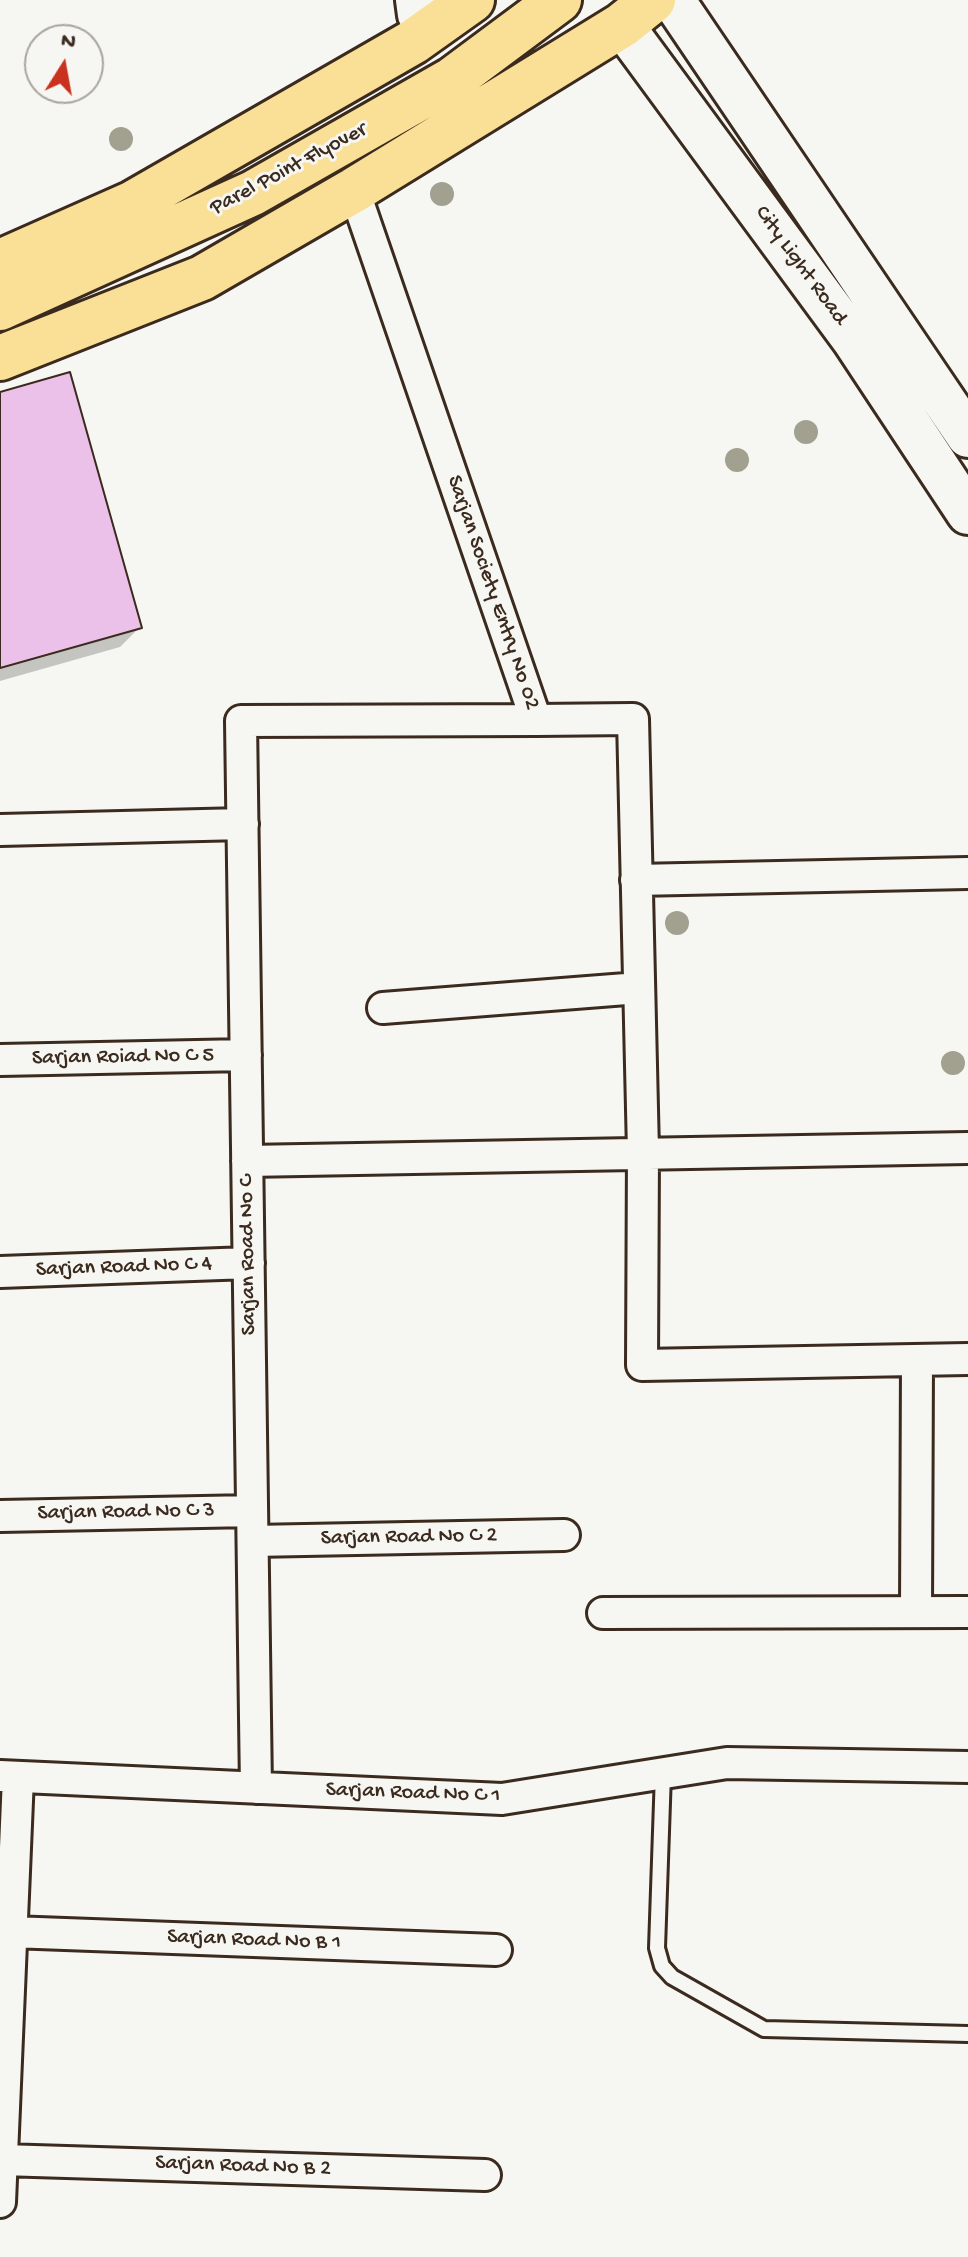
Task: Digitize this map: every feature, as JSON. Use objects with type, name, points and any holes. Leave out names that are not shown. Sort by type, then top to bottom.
[{"type":"main road","points":[[0,262],[133,203],[413,42],[472,0]]},
{"type":"main road","name":"Parel Point Flyover","points":[[0,308],[253,193],[453,79],[559,0]]},
{"type":"main road","points":[[673,0],[956,397],[968,436]]},
{"type":"main road","points":[[0,235],[54,214],[225,129],[423,5]]},
{"type":"main road","points":[[0,358],[202,278],[354,190],[638,12]]},
{"type":"main road","name":"City Light Road","points":[[638,12],[968,513]]},
{"type":"street","name":"Sarjan Society Entry No 02","points":[[241,721],[536,720],[354,190]]},
{"type":"street","points":[[536,720],[633,719],[643,1152],[642,1365],[968,1359]]},
{"type":"street","name":"Sarjan Road No C","points":[[241,721],[256,1788]]},
{"type":"street","points":[[0,830],[243,824]]},
{"type":"street","points":[[636,880],[968,873]]},
{"type":"street","points":[[383,1008],[639,988]]},
{"type":"street","name":"Sarjan Roiad No C 5","points":[[0,1060],[246,1055]]},
{"type":"street","points":[[247,1161],[968,1148]]},
{"type":"street","name":"Sarjan Road No C 4","points":[[0,1272],[249,1263]]},
{"type":"street","points":[[916,1612],[917,1361]]},
{"type":"street","name":"Sarjan Road No C 3","points":[[0,1516],[252,1511]]},
{"type":"street","name":"Sarjan Road No C 2","points":[[253,1541],[564,1535]]},
{"type":"street","points":[[603,1613],[968,1612]]},
{"type":"street","name":"Sarjan Road No C 1","points":[[9,1777],[502,1799],[727,1763],[968,1767]]},
{"type":"street","points":[[0,2202],[11,1932],[9,1777]]},
{"type":"street","name":"Sarjan Road No B 1","points":[[11,1932],[496,1950]]},
{"type":"street","name":"Sarjan Road No B 2","points":[[2,2160],[485,2175]]},
{"type":"lane","points":[[663,1773],[657,1948],[662,1966],[672,1977],[764,2029],[968,2034]]},
{"type":"building","points":[[70,372],[142,628],[0,668],[0,392]]}]
